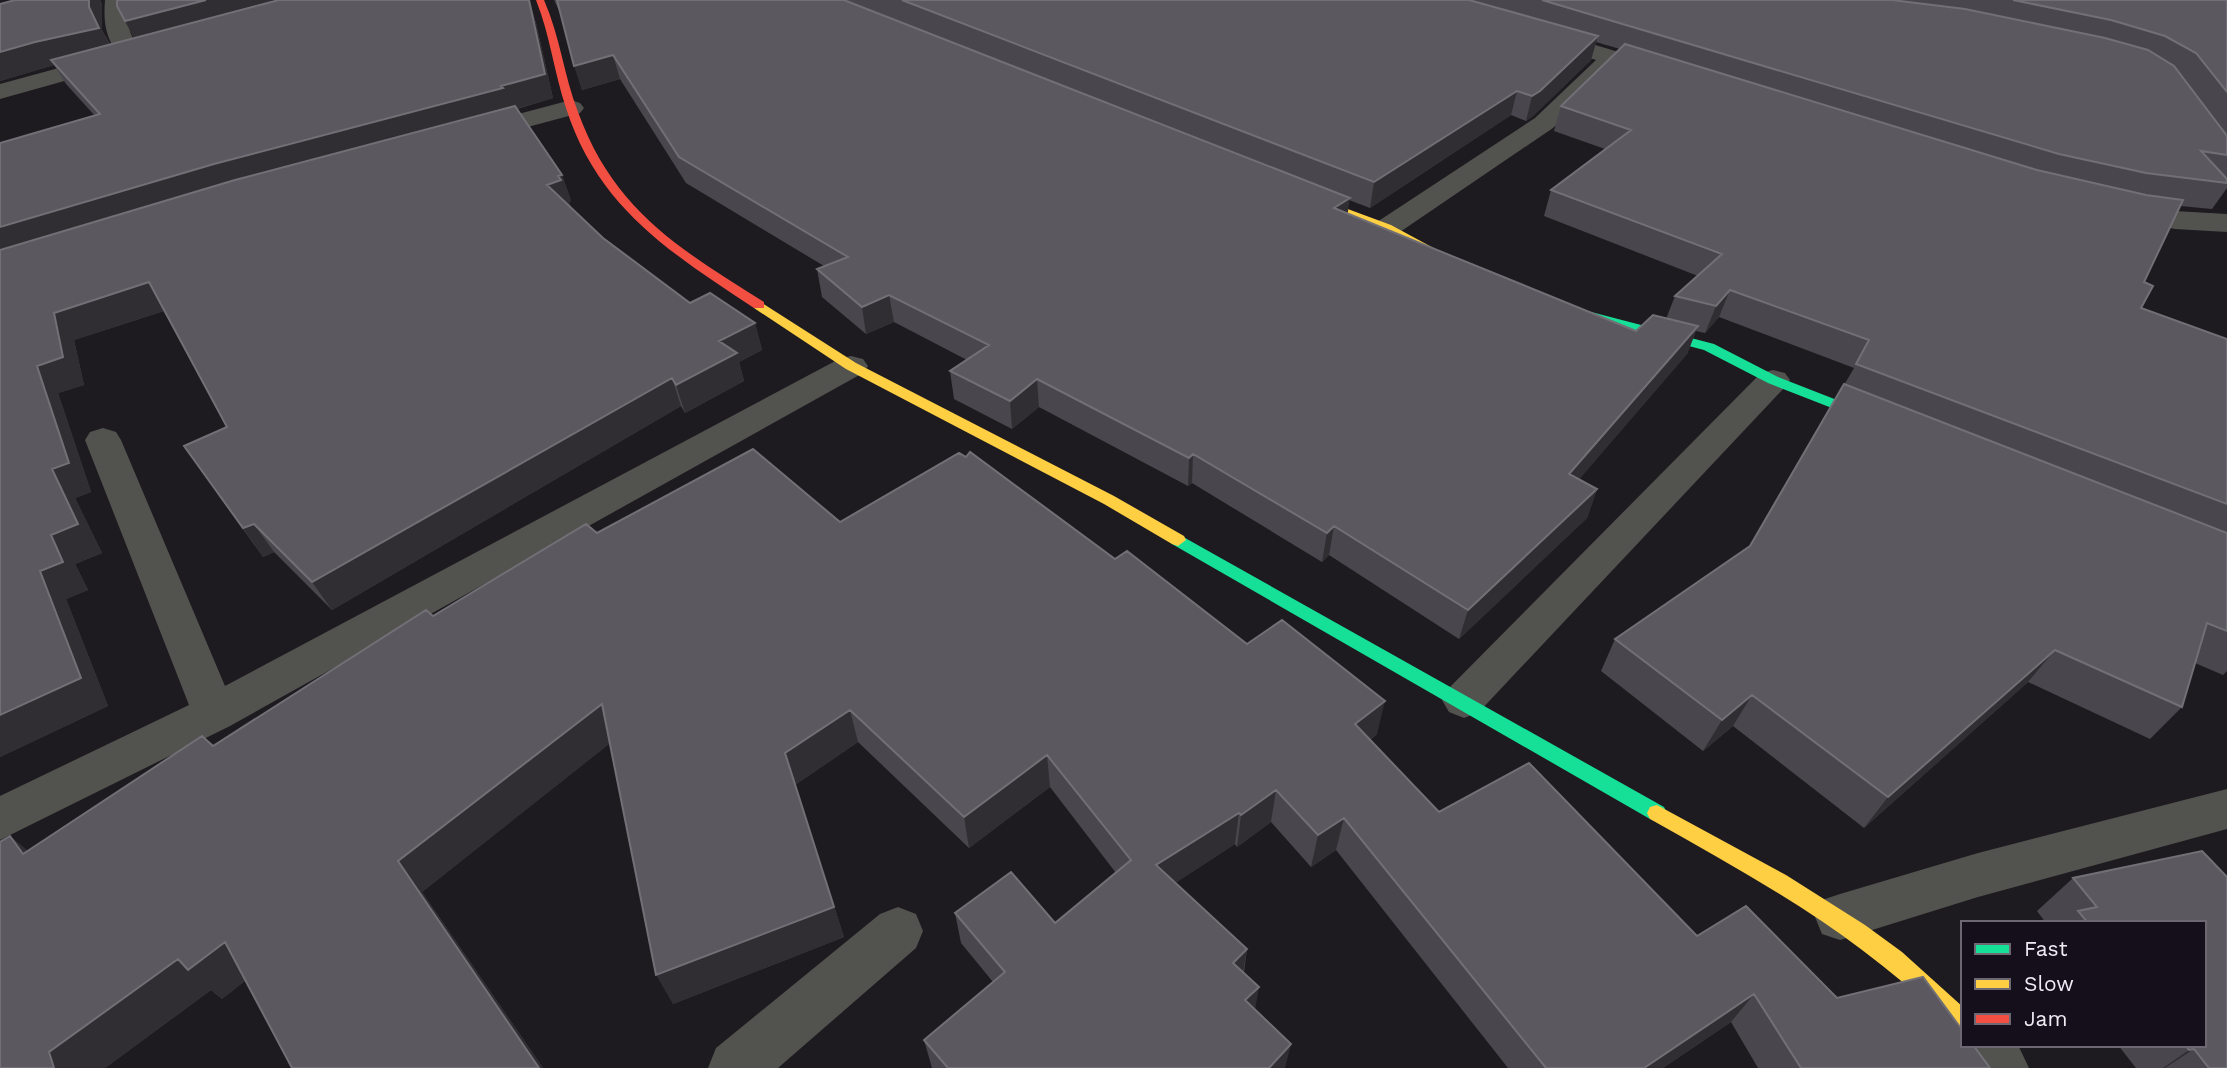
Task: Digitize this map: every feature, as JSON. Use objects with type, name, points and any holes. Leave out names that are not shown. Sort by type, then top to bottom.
[{"type":"street","points":[[116,0],[114,30],[121,45],[131,55]]},
{"type":"street","points":[[540,0],[550,22],[571,108],[599,170],[636,217],[703,268],[852,366],[1109,500],[1464,700],[1840,917],[1934,991],[1961,1021]]},
{"type":"street","points":[[1518,29],[1688,80]]},
{"type":"street","points":[[0,92],[157,48]]},
{"type":"street","points":[[1387,228],[1544,123],[1611,58]]},
{"type":"street","points":[[455,139],[571,108]]},
{"type":"street","points":[[1287,189],[1387,228],[1456,263]]},
{"type":"street","points":[[2092,205],[2175,220],[2227,223]]},
{"type":"street","points":[[1553,303],[1590,317],[1709,347],[1773,380],[1893,427]]},
{"type":"street","points":[[0,819],[214,712],[852,366]]},
{"type":"street","points":[[1464,700],[1773,380]]},
{"type":"street","points":[[103,440],[214,712]]},
{"type":"street","points":[[1840,917],[1978,875],[2227,809]]},
{"type":"street","points":[[736,1068],[898,931]]},
{"type":"street","points":[[1984,1047],[2001,1068]]},
{"type":"building","points":[[15,0],[89,0],[89,7],[99,28],[0,52],[0,4]]},
{"type":"building","points":[[117,0],[206,0],[125,21],[117,6]]},
{"type":"building","points":[[279,0],[529,0],[545,74],[501,86],[503,88],[214,164],[0,227],[0,143],[100,114],[51,60]]},
{"type":"building","points":[[557,0],[844,0],[1350,198],[1334,208],[1636,331],[1653,315],[1698,326],[1569,474],[1597,489],[1468,610],[1334,526],[1327,533],[1193,454],[1189,458],[1037,379],[1010,401],[950,371],[989,345],[889,295],[862,307],[817,269],[848,257],[679,157],[613,55],[574,66]]},
{"type":"building","points":[[902,0],[1469,0],[1598,36],[1540,91],[1532,96],[1517,91],[1374,182]]},
{"type":"building","points":[[1542,0],[1892,0],[1965,9],[2105,38],[2148,50],[2174,66],[2227,136],[2227,155],[2201,151],[2227,179],[2227,183],[2146,173],[2059,154]]},
{"type":"building","points":[[2013,0],[2227,0],[2227,92],[2196,53],[2165,36],[2111,20]]},
{"type":"building","points":[[1625,44],[2037,170],[2146,195],[2183,200],[2144,282],[2153,286],[2141,308],[2227,339],[2227,504],[1856,364],[1869,340],[1730,290],[1716,306],[1675,296],[1722,254],[1551,190],[1631,130],[1561,106]]},
{"type":"building","points":[[515,106],[562,175],[558,176],[561,180],[547,185],[603,238],[690,303],[710,293],[755,323],[719,341],[737,353],[676,385],[672,378],[312,582],[254,524],[243,528],[184,446],[227,427],[149,282],[54,313],[63,357],[37,366],[69,463],[52,469],[78,524],[51,535],[63,562],[40,571],[81,678],[0,715],[0,250],[235,180]]},
{"type":"building","points":[[1844,384],[2227,533],[2227,631],[2207,623],[2182,707],[2055,650],[1888,797],[1752,695],[1722,720],[1615,639],[1750,546]]},
{"type":"building","points":[[753,449],[840,522],[959,453],[966,457],[970,452],[1115,559],[1127,551],[1247,644],[1282,620],[1385,701],[1355,724],[1439,812],[1529,763],[1697,936],[1746,906],[1837,998],[1923,977],[1961,1028],[1961,1047],[1974,1047],[1990,1068],[1801,1068],[1754,994],[1644,1068],[1546,1068],[1344,818],[1318,835],[1276,790],[1241,815],[1239,813],[1156,865],[1247,949],[1233,963],[1259,987],[1245,1000],[1291,1044],[1269,1068],[948,1068],[924,1040],[1005,972],[955,913],[1011,872],[1055,923],[1131,860],[1047,755],[964,817],[850,710],[785,753],[834,907],[656,975],[602,704],[398,861],[539,1068],[292,1068],[225,942],[188,970],[178,959],[49,1052],[54,1068],[0,1068],[0,842],[10,836],[23,854],[202,736],[213,746],[426,610],[433,616],[586,524],[597,533]]},
{"type":"building","points":[[2202,851],[2227,877],[2227,1068],[2209,1068],[2194,1049],[2189,1050],[2187,1047],[2206,1047],[2206,921],[2086,921],[2078,911],[2097,907],[2073,878]]},
{"type":"traffic: fast","points":[[1572,311],[1709,347],[1773,380],[1883,423]]},
{"type":"traffic: fast","points":[[1178,540],[1657,813]]},
{"type":"traffic: slow","points":[[1299,194],[1387,228],[1446,258]]},
{"type":"traffic: slow","points":[[759,305],[851,366],[1109,500],[1178,540]]},
{"type":"traffic: slow","points":[[1657,813],[1779,882],[1858,932],[1930,990],[1961,1021]]},
{"type":"traffic: jam","points":[[540,0],[576,123],[616,194],[665,241],[759,305]]}]
